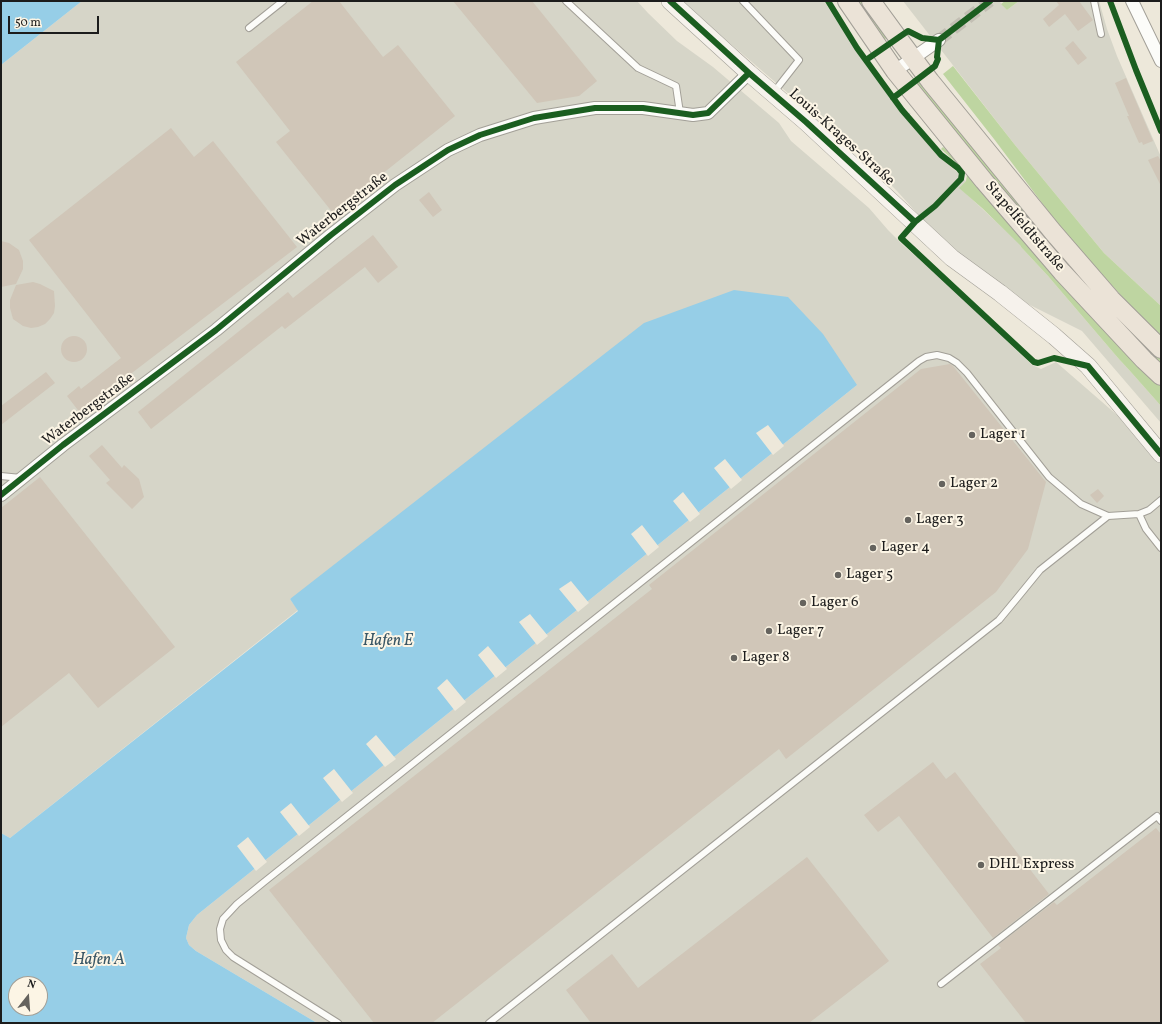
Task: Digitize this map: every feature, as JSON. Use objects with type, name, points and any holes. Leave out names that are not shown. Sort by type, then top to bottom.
[{"type":"main road","name":"Stapelfeldtstraße","points":[[847,1],[895,71],[984,181],[1062,272],[1144,360],[1161,376]]},
{"type":"main road","name":"Stapelfeldtstraße","points":[[871,1],[913,58],[1053,232],[1111,299],[1161,349]]},
{"type":"street","name":"Louis-Krages-Straße","points":[[670,1],[749,73],[806,122],[952,258],[1000,293],[1054,336],[1088,366],[1161,454]]},
{"type":"street","points":[[1132,1],[1161,61]]},
{"type":"street","points":[[895,71],[939,40]]},
{"type":"street","name":"Waterbergstraße","points":[[1,495],[63,445],[216,330],[395,184],[448,150],[480,135],[534,118],[595,108],[643,108],[693,115],[708,113],[749,73]]},
{"type":"lane","points":[[249,28],[283,1]]},
{"type":"lane","points":[[566,1],[638,68],[676,86],[680,113]]},
{"type":"lane","points":[[743,1],[799,60],[773,93]]},
{"type":"lane","points":[[1094,1],[1101,34]]},
{"type":"lane","points":[[338,1023],[233,957],[226,950],[221,940],[220,929],[223,919],[237,904],[264,882],[919,361],[926,357],[937,355],[949,358],[957,363],[967,373],[1049,477],[1081,504],[1108,516],[1139,514],[1149,510],[1161,500]]},
{"type":"lane","points":[[1,476],[22,479]]},
{"type":"lane","points":[[1139,514],[1146,529],[1161,548]]},
{"type":"lane","points":[[489,1023],[998,620],[1040,570],[1108,516]]},
{"type":"lane","points":[[940,984],[1160,816]]},
{"type":"path","points":[[902,110],[910,114]]},
{"type":"shaded area","points":[[82,1],[637,1],[677,41],[713,67],[779,123],[791,141],[869,208],[904,246],[945,282],[1032,365],[1041,369],[1056,362],[1147,441],[1161,460],[1161,1023],[317,1023],[196,951],[189,945],[186,938],[189,925],[197,915],[857,385],[290,599],[298,610],[10,838],[1,833],[1,65]]},
{"type":"shaded area","points":[[681,1],[824,1],[868,68],[895,104],[937,155],[966,181],[960,188],[1022,246],[1021,247],[1161,406],[1161,423],[1082,331],[1024,302],[955,251],[868,162]]},
{"type":"shaded area","points":[[903,1],[999,1],[1007,10],[1019,1],[1099,1],[1117,56],[1161,157],[1161,306],[1104,253],[1015,145]]},
{"type":"green space","points":[[859,1],[865,1],[889,36],[885,39]]},
{"type":"green space","points":[[1005,1],[1019,1],[1007,10],[1001,4]]},
{"type":"green space","points":[[953,66],[1015,145],[1104,253],[1161,306],[1161,339],[1095,267],[1051,215],[943,74]]},
{"type":"green space","points":[[921,79],[1161,357],[1161,366],[1057,255],[914,85]]},
{"type":"green space","points":[[943,147],[967,167],[1161,384],[1161,406],[1021,246],[959,188],[966,181],[967,175],[965,169],[941,149]]},
{"type":"water","points":[[1,1],[82,1],[1,65]]},
{"type":"water","name":"Hafen E","points":[[734,290],[788,297],[823,334],[857,385],[197,915],[189,925],[186,938],[189,945],[196,951],[317,1023],[1,1023],[1,833],[10,838],[298,611],[290,599],[644,323]]},
{"type":"pier","points":[[768,425],[784,446],[773,455],[756,433]]},
{"type":"pier","points":[[725,459],[742,480],[731,489],[714,468]]},
{"type":"pier","points":[[683,492],[700,514],[690,522],[673,501]]},
{"type":"pier","points":[[642,525],[659,547],[648,556],[631,534]]},
{"type":"pier","points":[[571,581],[589,603],[578,612],[559,589]]},
{"type":"pier","points":[[530,614],[548,636],[537,645],[519,622]]},
{"type":"pier","points":[[488,646],[507,669],[496,678],[478,655]]},
{"type":"pier","points":[[447,679],[466,702],[455,711],[437,688]]},
{"type":"pier","points":[[376,735],[396,759],[385,767],[366,744]]},
{"type":"pier","points":[[334,769],[353,793],[342,802],[323,778]]},
{"type":"pier","points":[[291,803],[310,827],[299,836],[280,812]]},
{"type":"pier","points":[[248,837],[267,862],[256,871],[237,846]]},
{"type":"building","points":[[313,1],[339,1],[383,57],[398,45],[455,116],[333,213],[276,142],[290,131],[236,62]]},
{"type":"building","points":[[453,1],[532,1],[597,81],[579,96],[537,103]]},
{"type":"building","points":[[1056,1],[1079,1],[1093,20],[1078,31],[1065,14],[1049,27],[1043,19],[1059,5]]},
{"type":"building","points":[[1073,41],[1087,58],[1078,65],[1065,48]]},
{"type":"building","points":[[1126,78],[1153,141],[1143,145],[1142,142],[1139,143],[1115,83]]},
{"type":"building","points":[[171,128],[194,157],[213,141],[297,247],[120,382],[121,383],[81,414],[67,396],[79,386],[81,389],[121,358],[29,240]]},
{"type":"building","points":[[1158,156],[1161,161],[1161,186],[1148,160]]},
{"type":"building","points":[[429,192],[442,210],[433,217],[419,200]]},
{"type":"building","points":[[373,235],[398,267],[378,283],[365,267],[285,329],[282,326],[151,429],[138,412],[288,292],[293,298]]},
{"type":"building","points":[[1,241],[9,243],[19,250],[23,261],[23,269],[16,284],[1,287]]},
{"type":"building","points":[[33,282],[54,291],[55,306],[54,313],[45,324],[31,328],[23,326],[13,319],[10,308],[10,300],[16,285]]},
{"type":"building","points":[[74,336],[83,340],[87,349],[83,358],[74,362],[65,358],[61,349],[65,340]]},
{"type":"building","points":[[950,364],[1046,482],[1028,549],[996,592],[786,759],[779,749],[432,1023],[374,1023],[269,890],[652,589],[649,585],[921,369]]},
{"type":"building","points":[[46,372],[55,383],[1,425],[1,406]]},
{"type":"building","points":[[102,445],[122,468],[124,465],[139,479],[144,497],[132,509],[106,483],[110,480],[89,456]]},
{"type":"building","points":[[40,477],[175,647],[98,708],[69,673],[1,727],[1,508]]},
{"type":"building","points":[[1098,489],[1104,496],[1097,503],[1090,495]]},
{"type":"building","name":"DHL Express","points":[[933,762],[946,779],[955,772],[1049,894],[993,938],[899,816],[878,832],[864,815]]},
{"type":"building","points":[[1156,828],[1161,834],[1161,1023],[1026,1023],[980,964],[1001,948],[998,945],[1054,902],[1057,905]]},
{"type":"building","points":[[807,857],[889,961],[809,1023],[591,1023],[566,990],[612,954],[638,988]]},
{"type":"tunnel","points":[[939,40],[990,1]]},
{"type":"cycle path","points":[[670,1],[749,73],[806,122],[915,222]]},
{"type":"cycle path","points":[[828,1],[857,48],[902,110],[941,155],[962,173],[961,179],[935,206],[915,222],[901,238],[1034,362],[1038,363],[1054,358],[1088,366],[1161,454]]},
{"type":"cycle path","points":[[939,40],[990,1]]},
{"type":"cycle path","points":[[1110,1],[1161,131]]},
{"type":"cycle path","points":[[866,60],[908,31],[922,38],[939,40]]},
{"type":"cycle path","points":[[893,98],[935,66],[938,59],[939,40]]},
{"type":"cycle path","points":[[1,495],[63,445],[216,330],[331,235],[395,185],[448,150],[480,135],[534,118],[595,108],[643,108],[693,115],[708,113],[749,73]]},
{"type":"place","name":"Lager 1","points":[[972,435]]},
{"type":"place","name":"Lager 2","points":[[942,484]]},
{"type":"place","name":"Lager 3","points":[[908,520]]},
{"type":"place","name":"Lager 4","points":[[873,548]]},
{"type":"place","name":"Lager 5","points":[[838,575]]},
{"type":"place","name":"Lager 6","points":[[803,603]]},
{"type":"place","name":"Lager 7","points":[[769,631]]},
{"type":"place","name":"Lager 8","points":[[734,658]]},
{"type":"place","name":"DHL Express","points":[[981,865]]},
{"type":"water label","name":"Hafen A","points":[[99,961]]}]
